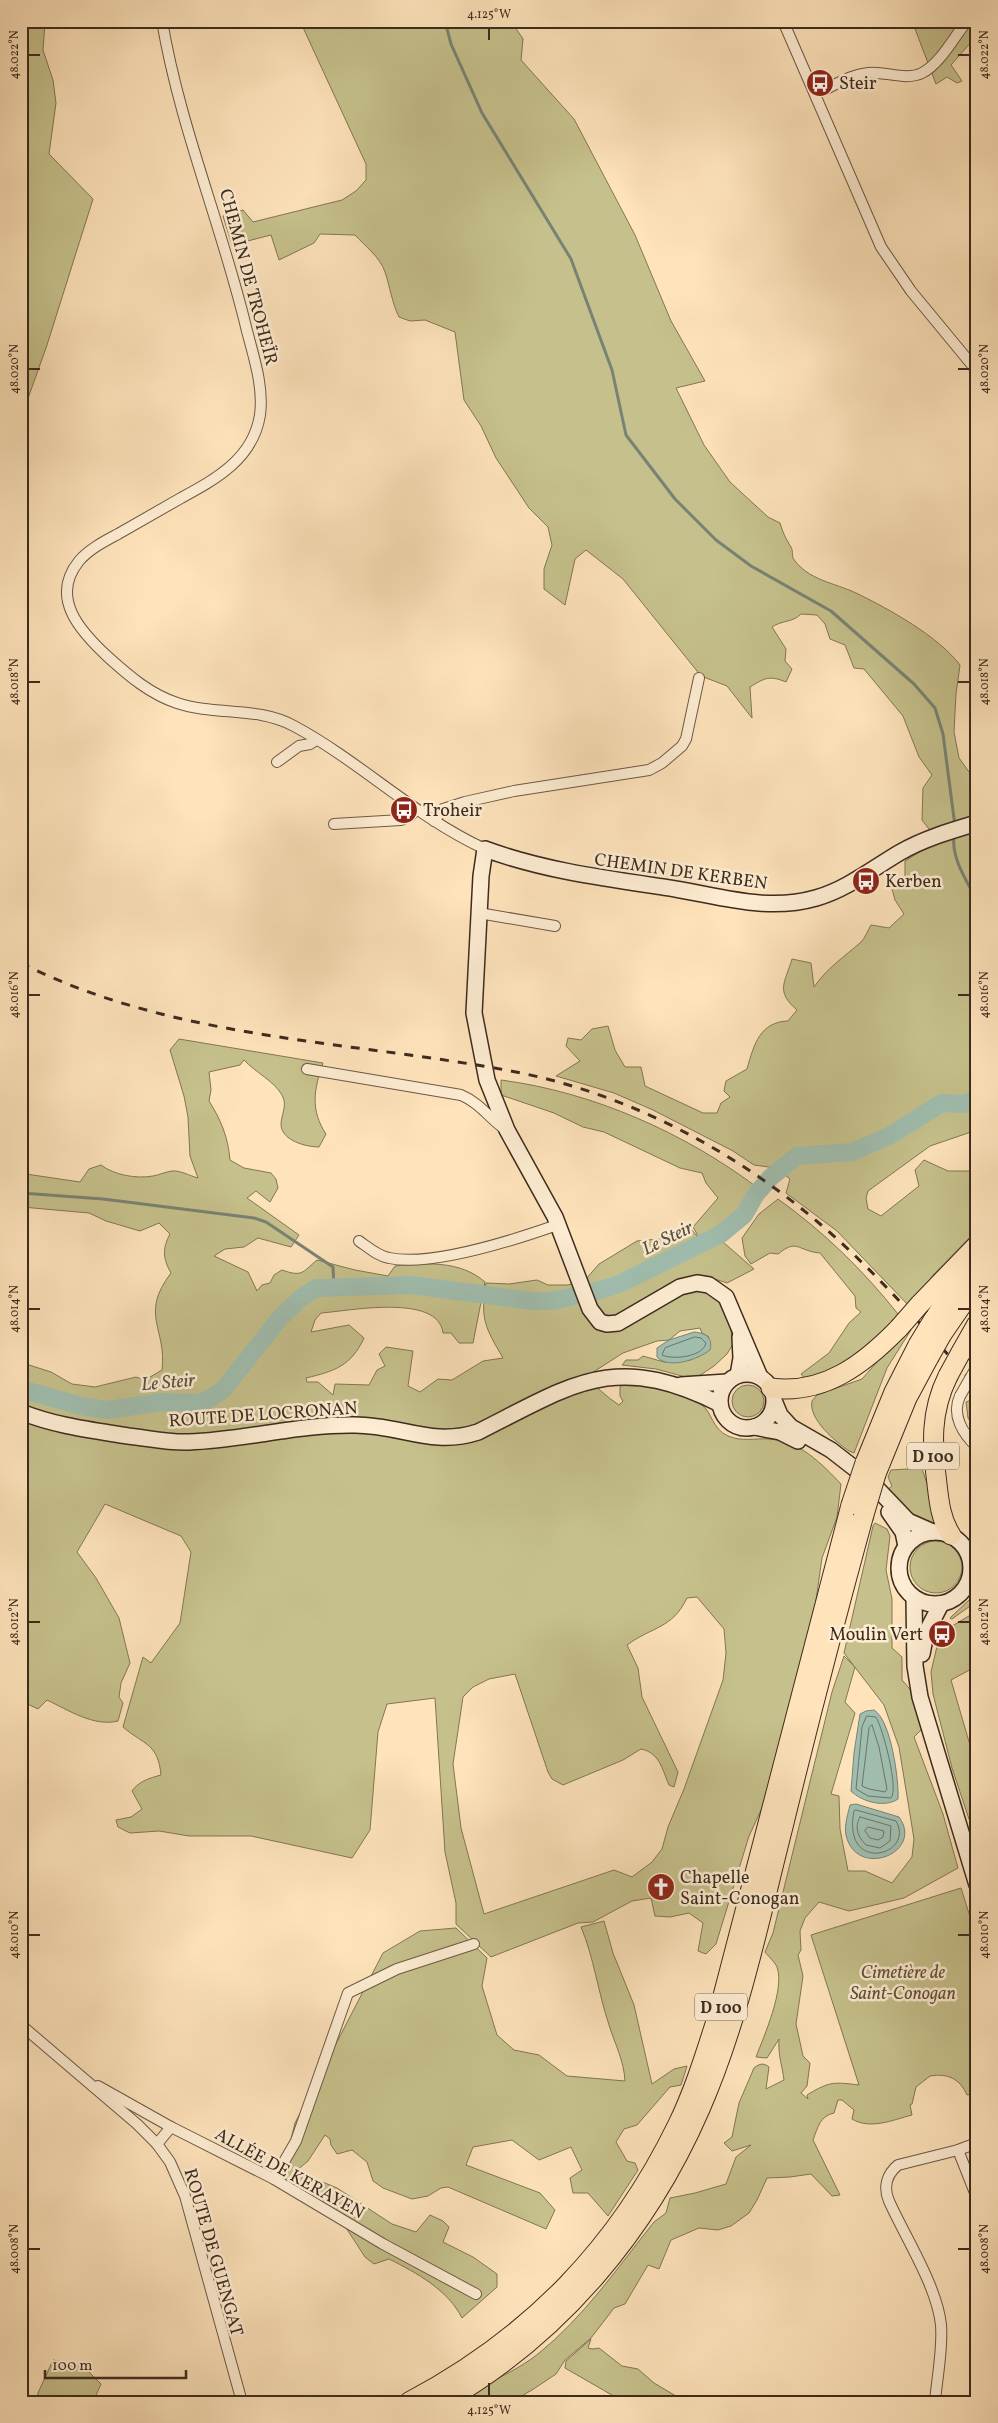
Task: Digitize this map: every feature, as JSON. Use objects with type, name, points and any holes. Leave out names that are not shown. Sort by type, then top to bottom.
[{"type":"highway","points":[[769,1389],[805,1389],[838,1377],[869,1357],[977,1245]]},
{"type":"highway","name":"D 100","points":[[410,2402],[460,2374],[497,2349],[532,2320],[575,2278],[611,2235],[637,2198],[677,2125],[701,2069],[718,2015],[857,1511],[871,1468],[907,1398],[923,1351],[937,1328],[957,1284],[977,1260]]},
{"type":"highway","name":"D 100","points":[[937,1328],[977,1283]]},
{"type":"highway","name":"D 100","points":[[965,1545],[944,1523],[940,1508],[932,1439],[938,1399],[948,1376],[977,1324]]},
{"type":"highway","name":"D 100","points":[[444,2402],[518,2350],[561,2313],[591,2282],[612,2258],[657,2195],[689,2134],[709,2085],[737,2000],[857,1511]]},
{"type":"street","name":"CHEMIN DE TROHEÏR","points":[[162,21],[179,103],[244,317],[259,384],[260,417],[254,437],[236,462],[227,470],[107,540],[80,559],[72,574],[67,596],[72,614],[80,630],[89,640],[143,687],[165,698],[190,706],[254,712],[271,716],[292,725],[416,810],[485,849]]},
{"type":"street","points":[[783,21],[889,261],[977,371]]},
{"type":"street","points":[[815,94],[861,74],[920,74],[938,59],[967,21]]},
{"type":"street","points":[[434,821],[443,809],[465,802],[656,768],[682,746],[686,739],[699,678]]},
{"type":"street","points":[[276,762],[299,746],[310,744],[316,740]]},
{"type":"street","points":[[334,824],[400,820],[410,816],[416,810]]},
{"type":"street","name":"CHEMIN DE KERBEN","points":[[485,849],[534,864],[598,878],[663,887],[750,903],[787,903],[827,894],[920,842],[977,823]]},
{"type":"street","points":[[485,849],[479,913],[474,1006],[475,1027],[487,1080],[507,1130],[557,1225],[590,1309],[600,1322],[618,1323],[671,1291],[691,1284],[715,1287],[726,1297],[780,1415],[791,1428],[832,1450],[867,1478],[908,1521],[965,1545],[974,1570],[966,1588],[960,1595],[941,1604],[931,1604],[914,1598],[905,1589],[899,1574],[901,1554],[906,1546],[914,1539],[933,1532]]},
{"type":"street","points":[[479,913],[555,926]]},
{"type":"street","points":[[307,1069],[461,1095],[476,1102],[494,1122],[507,1130]]},
{"type":"street","points":[[359,1241],[387,1258],[422,1258],[480,1248],[557,1225]]},
{"type":"street","points":[[740,1328],[741,1358],[732,1379],[721,1392],[720,1404],[726,1419],[733,1425],[741,1428],[754,1428],[789,1436],[841,1469],[896,1520],[903,1532],[906,1546]]},
{"type":"street","points":[[977,1367],[956,1406],[957,1416],[967,1437],[977,1447]]},
{"type":"street","points":[[732,1379],[745,1374],[769,1389]]},
{"type":"street","name":"ROUTE DE LOCRONAN","points":[[21,1412],[62,1426],[172,1442],[190,1442],[286,1429],[352,1424],[383,1426],[431,1438],[448,1439],[478,1432],[556,1393],[600,1378],[631,1376],[675,1385],[720,1404]]},
{"type":"street","name":"ROUTE DE LOCRONAN","points":[[675,1385],[732,1379]]},
{"type":"street","points":[[754,1428],[770,1418],[769,1389]]},
{"type":"street","points":[[914,1598],[915,1666],[920,1697],[977,1885]]},
{"type":"street","points":[[941,1604],[924,1640],[922,1674],[935,1726],[977,1860]]},
{"type":"street","points":[[274,2179],[296,2141],[348,1993],[397,1968],[474,1944]]},
{"type":"street","name":"ROUTE DE GUENGAT","points":[[21,2025],[137,2124],[157,2144],[175,2170],[242,2402]]},
{"type":"street","name":"ALLÉE DE KERAYEN","points":[[88,2084],[96,2085],[171,2127],[274,2179],[383,2244],[422,2263],[476,2294]]},
{"type":"street","points":[[157,2144],[171,2127]]},
{"type":"street","points":[[935,2402],[941,2331],[939,2312],[933,2294],[889,2201],[886,2185],[891,2172],[898,2165],[958,2150],[977,2143]]},
{"type":"street","points":[[958,2150],[977,2198]]},
{"type":"green space","points":[[21,21],[45,22],[43,50],[53,80],[56,103],[49,154],[93,199],[47,345],[21,418]]},
{"type":"green space","points":[[300,21],[511,21],[523,39],[521,60],[574,119],[635,235],[671,321],[705,381],[676,388],[704,445],[730,482],[768,517],[780,523],[792,548],[793,558],[799,565],[814,576],[856,593],[912,624],[951,654],[960,665],[954,732],[959,758],[977,783],[977,799],[970,815],[972,829],[977,828],[977,1126],[971,1132],[930,1146],[868,1191],[866,1198],[868,1209],[881,1216],[919,1186],[915,1170],[924,1160],[948,1171],[977,1171],[977,1230],[933,1275],[910,1307],[837,1231],[786,1193],[790,1179],[776,1168],[754,1165],[733,1151],[653,1110],[614,1093],[556,1076],[580,1061],[566,1046],[568,1038],[581,1040],[592,1029],[608,1026],[615,1050],[625,1067],[641,1067],[645,1086],[703,1113],[717,1113],[721,1103],[730,1097],[724,1091],[726,1081],[747,1069],[752,1051],[760,1036],[771,1025],[788,1021],[797,1010],[790,1003],[784,992],[785,981],[792,959],[811,963],[814,987],[830,968],[861,942],[871,925],[889,928],[904,914],[895,900],[892,889],[905,883],[905,861],[921,851],[932,833],[922,820],[923,788],[932,775],[919,757],[903,716],[864,669],[854,668],[845,645],[830,639],[825,624],[817,615],[801,614],[794,619],[772,627],[786,649],[785,661],[792,669],[786,682],[767,678],[750,687],[752,718],[727,686],[701,676],[623,579],[586,550],[575,559],[565,605],[544,589],[544,569],[552,545],[548,527],[529,508],[496,458],[481,426],[464,400],[455,332],[425,320],[410,321],[399,317],[383,267],[355,235],[320,234],[314,243],[279,260],[271,235],[232,245],[223,216],[243,210],[253,222],[342,200],[356,191],[366,180],[366,164]]},
{"type":"green space","points":[[912,21],[977,21],[971,27],[972,41],[951,65],[962,81],[957,83],[947,77],[936,84]]},
{"type":"green space","points":[[179,1039],[323,1063],[317,1082],[315,1099],[318,1116],[326,1134],[319,1147],[296,1142],[282,1131],[281,1121],[284,1099],[282,1095],[274,1085],[244,1060],[240,1065],[209,1072],[211,1090],[209,1101],[223,1129],[228,1144],[230,1160],[244,1168],[271,1173],[276,1179],[278,1188],[270,1202],[256,1191],[247,1198],[299,1235],[291,1247],[258,1238],[244,1247],[225,1249],[214,1256],[248,1272],[257,1291],[262,1285],[270,1283],[274,1275],[282,1270],[298,1273],[308,1268],[317,1260],[388,1276],[395,1266],[430,1264],[453,1266],[475,1275],[485,1282],[473,1343],[459,1343],[451,1333],[443,1333],[437,1321],[426,1313],[410,1309],[391,1307],[321,1313],[315,1320],[311,1332],[349,1325],[364,1338],[354,1355],[341,1366],[334,1370],[306,1378],[307,1382],[318,1382],[333,1395],[335,1384],[369,1385],[377,1370],[385,1366],[379,1354],[386,1347],[413,1351],[408,1386],[420,1392],[438,1379],[452,1380],[483,1361],[503,1358],[488,1330],[484,1314],[486,1283],[509,1284],[537,1280],[548,1285],[568,1285],[585,1280],[599,1264],[637,1241],[670,1238],[691,1229],[707,1248],[723,1242],[754,1269],[727,1283],[715,1279],[712,1290],[728,1311],[733,1344],[727,1354],[699,1376],[689,1378],[656,1369],[622,1365],[626,1360],[638,1360],[643,1356],[664,1362],[691,1360],[709,1337],[702,1333],[700,1328],[680,1331],[669,1340],[657,1341],[623,1353],[584,1378],[619,1405],[623,1401],[620,1396],[620,1387],[625,1383],[665,1390],[685,1396],[702,1405],[715,1425],[728,1436],[743,1439],[780,1440],[800,1448],[818,1461],[841,1484],[837,1517],[822,1558],[814,1614],[762,1808],[749,1836],[716,1944],[706,1954],[698,1951],[703,1923],[689,1913],[670,1917],[655,1916],[651,1898],[632,1901],[593,1922],[578,1923],[491,1957],[456,1924],[456,1903],[445,1852],[435,1698],[387,1704],[378,1732],[370,1830],[352,1858],[251,1836],[189,1836],[159,1831],[130,1833],[118,1827],[116,1820],[131,1817],[142,1809],[132,1791],[145,1780],[161,1775],[157,1757],[153,1750],[123,1727],[143,1657],[151,1663],[180,1623],[191,1552],[181,1536],[105,1504],[77,1552],[96,1578],[119,1618],[130,1663],[121,1683],[119,1697],[123,1703],[118,1721],[100,1722],[91,1720],[47,1700],[38,1709],[21,1701],[21,1345],[27,1349],[26,1364],[51,1372],[72,1384],[95,1387],[136,1377],[145,1380],[162,1370],[163,1355],[155,1311],[162,1288],[171,1273],[164,1254],[170,1234],[159,1223],[140,1231],[106,1221],[89,1213],[22,1207],[26,1174],[80,1182],[89,1169],[101,1165],[119,1174],[133,1176],[146,1177],[175,1171],[198,1178],[190,1156],[188,1117],[184,1096],[170,1050]],"holes":[[[697,1597],[724,1629],[726,1653],[723,1680],[684,1789],[668,1827],[662,1849],[652,1862],[632,1877],[614,1870],[484,1914],[461,1828],[453,1764],[463,1697],[473,1687],[489,1679],[515,1674],[548,1772],[552,1779],[563,1785],[623,1760],[641,1749],[652,1754],[660,1762],[669,1785],[674,1787],[678,1772],[642,1697],[638,1668],[627,1645],[675,1616],[687,1598]]]},
{"type":"green space","points":[[501,1080],[570,1094],[637,1118],[700,1150],[758,1188],[738,1212],[701,1241],[693,1227],[718,1198],[706,1183],[702,1173],[680,1168],[604,1132],[583,1127],[554,1113],[501,1095]]},
{"type":"green space","points":[[778,1199],[842,1252],[898,1314],[892,1326],[839,1367],[806,1380],[801,1374],[829,1353],[849,1323],[861,1312],[856,1308],[855,1296],[820,1253],[794,1246],[778,1254],[770,1253],[751,1264],[745,1256],[742,1238],[759,1214]]},
{"type":"green space","points":[[908,1327],[911,1330],[887,1368],[854,1453],[849,1451],[824,1429],[814,1415],[812,1401],[817,1395],[862,1379]]},
{"type":"green space","points":[[748,1385],[754,1386],[759,1390],[763,1395],[763,1407],[759,1412],[754,1416],[748,1417],[742,1416],[737,1412],[733,1407],[732,1401],[733,1395],[737,1390],[742,1386]]},
{"type":"green space","points":[[974,1399],[977,1402],[977,1433],[968,1418],[966,1402]]},
{"type":"green space","points":[[922,1469],[932,1498],[936,1523],[914,1517],[886,1491],[892,1486],[888,1477],[891,1470]]},
{"type":"green space","name":"Cimetière de Saint-Conogan","points":[[875,1523],[887,1529],[890,1536],[886,1570],[892,1599],[892,1648],[902,1657],[902,1680],[915,1695],[924,1727],[914,1737],[943,1814],[958,1868],[904,1898],[849,1911],[819,1902],[805,1918],[800,1931],[801,1950],[798,1955],[803,1976],[796,2024],[803,2056],[810,2063],[807,2086],[801,2093],[808,2099],[807,2095],[827,2085],[838,2083],[859,2085],[811,1935],[961,1888],[977,1939],[977,2093],[967,2095],[957,2081],[948,2076],[930,2076],[916,2087],[912,2104],[910,2105],[912,2115],[874,2124],[866,2124],[852,2119],[854,2110],[842,2100],[838,2100],[834,2113],[829,2114],[823,2119],[813,2140],[840,2195],[832,2196],[811,2174],[767,2178],[749,2213],[731,2226],[718,2230],[699,2228],[671,2240],[659,2269],[648,2265],[625,2304],[614,2308],[591,2338],[565,2360],[556,2374],[511,2402],[459,2402],[468,2394],[530,2360],[555,2340],[600,2291],[654,2222],[666,2213],[670,2198],[726,2184],[736,2157],[751,2145],[732,2151],[724,2143],[732,2137],[739,2103],[754,2068],[762,2064],[769,2067],[766,2089],[784,2080],[779,2039],[767,2058],[756,2057],[776,2000],[779,1976],[777,1967],[765,1952],[773,1933],[832,1692],[844,1656],[854,1666],[844,1653]],"holes":[[[855,1667],[884,1705],[899,1747],[914,1839],[912,1857],[892,1883],[865,1871],[848,1871],[840,1829],[839,1796],[831,1794],[855,1713],[845,1702]]]},
{"type":"green space","points":[[936,1541],[950,1545],[958,1553],[962,1567],[958,1581],[950,1589],[936,1593],[922,1589],[914,1581],[910,1567],[914,1553],[922,1545]]},
{"type":"green space","points":[[977,1588],[977,1601],[952,1619],[950,1618],[969,1600]]},
{"type":"green space","points":[[977,1611],[977,1666],[951,1680],[977,1769],[977,1843],[952,1768],[933,1694],[931,1672],[938,1642],[943,1643],[949,1628]]},
{"type":"green space","points":[[604,1921],[613,1953],[634,2005],[652,2084],[674,2069],[687,2066],[681,2085],[670,2087],[637,2125],[624,2129],[616,2142],[627,2161],[635,2163],[638,2170],[608,2216],[588,2193],[573,2193],[570,2178],[582,2170],[571,2147],[539,2160],[512,2140],[473,2147],[466,2165],[540,2193],[555,2210],[546,2229],[448,2187],[441,2188],[428,2196],[412,2199],[383,2188],[373,2181],[367,2162],[352,2150],[337,2154],[331,2145],[330,2139],[325,2135],[308,2161],[296,2171],[337,2188],[392,2224],[416,2232],[430,2215],[443,2221],[449,2227],[443,2242],[473,2257],[497,2274],[497,2287],[462,2318],[449,2299],[421,2276],[389,2259],[374,2264],[365,2257],[337,2214],[281,2179],[295,2123],[383,1953],[420,1931],[456,1928],[487,1958],[482,1986],[497,2035],[514,2050],[539,2055],[567,2076],[625,2081],[621,2060],[605,2013],[581,1927]]},
{"type":"green space","points":[[591,2339],[588,2348],[599,2348],[622,2366],[638,2369],[654,2383],[686,2402],[624,2402],[565,2368],[566,2361]]},
{"type":"green space","points":[[53,2360],[83,2366],[101,2384],[93,2402],[37,2402],[38,2393]]},
{"type":"water","points":[[694,1332],[708,1337],[711,1346],[710,1350],[684,1362],[669,1363],[657,1357],[657,1348],[669,1340]]},
{"type":"water","points":[[874,1710],[885,1725],[893,1751],[898,1799],[893,1802],[867,1801],[851,1791],[860,1714]]},
{"type":"water","points":[[856,1804],[899,1817],[905,1830],[903,1841],[896,1850],[886,1856],[874,1859],[862,1856],[852,1849],[846,1835],[846,1820],[850,1805]]},
{"type":"waterway","points":[[445,21],[451,44],[482,113],[571,259],[612,370],[626,435],[675,499],[716,540],[751,566],[831,611],[914,684],[935,708],[943,734],[955,826]]},
{"type":"waterway","points":[[954,835],[957,860],[977,900]]},
{"type":"waterway","name":"Le Steir","points":[[21,1389],[81,1406],[108,1410],[161,1402],[198,1403],[209,1399],[223,1390],[280,1318],[301,1298],[316,1288],[411,1285],[532,1301],[552,1301],[597,1291],[619,1284],[721,1234],[744,1215],[756,1194],[771,1177],[797,1156],[852,1152],[889,1136],[942,1103],[963,1104],[977,1100]]},
{"type":"waterway","name":"Le Steir","points":[[21,1193],[103,1199],[254,1218],[266,1222],[333,1267],[334,1288]]},
{"type":"railway","points":[[21,963],[79,988],[139,1008],[200,1023],[324,1044],[511,1071],[555,1081],[639,1110],[719,1151],[757,1175],[793,1202],[867,1267],[977,1387]]},
{"type":"place","name":"Steir","points":[[820,83]]},
{"type":"place","name":"Troheir","points":[[404,810]]},
{"type":"place","name":"Kerben","points":[[866,881]]},
{"type":"place","name":"Moulin Vert","points":[[942,1634]]},
{"type":"place","name":"Chapelle Saint-Conogan","points":[[661,1887]]}]
